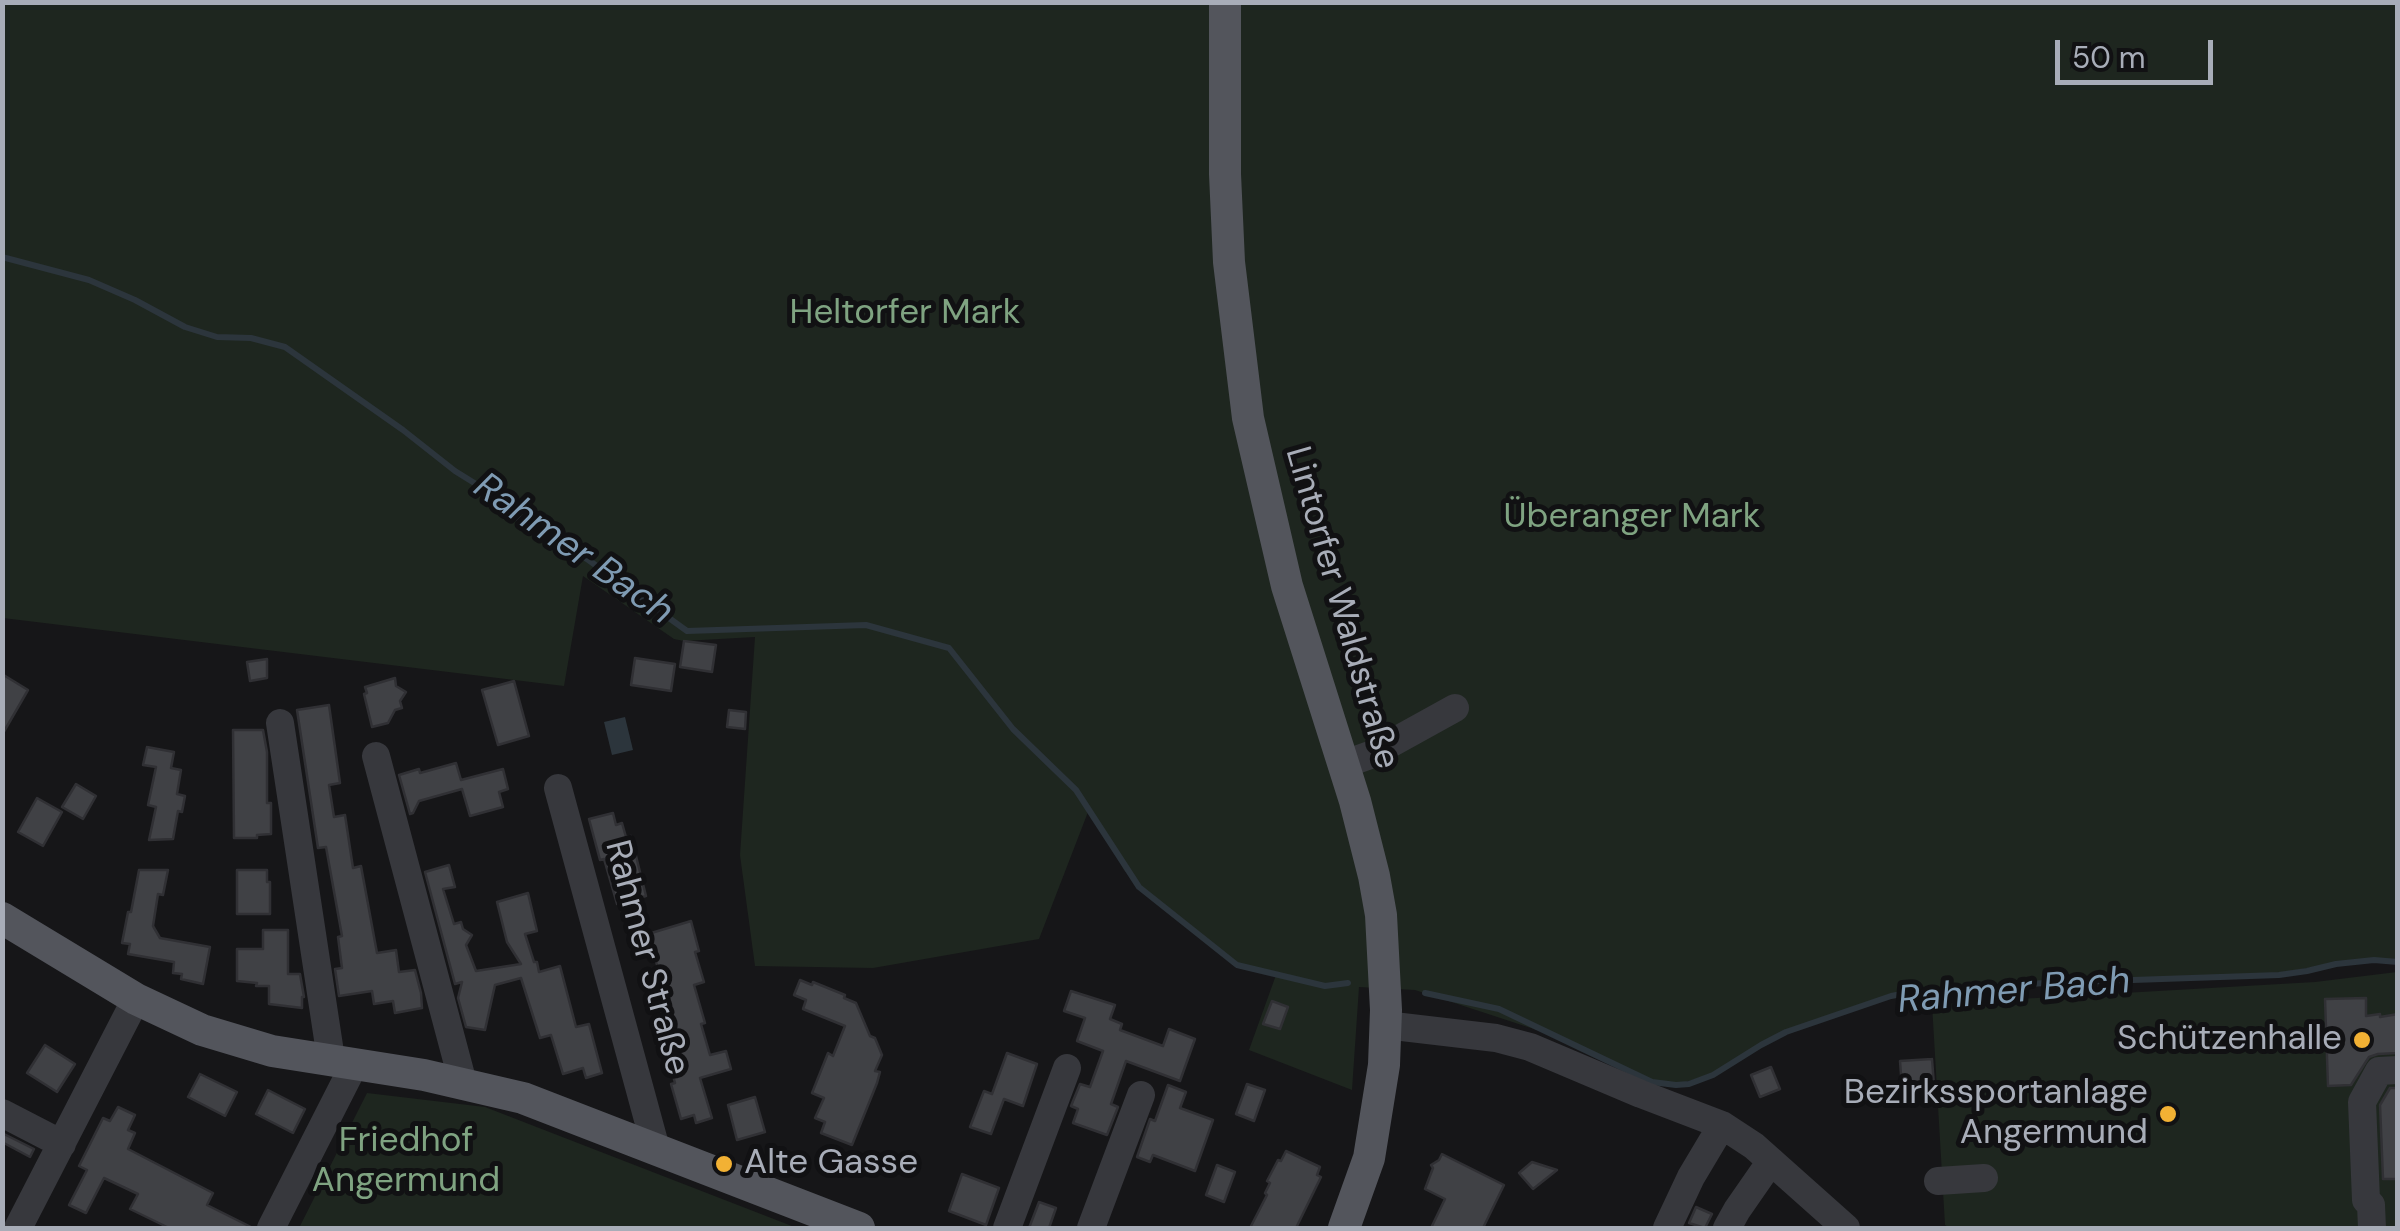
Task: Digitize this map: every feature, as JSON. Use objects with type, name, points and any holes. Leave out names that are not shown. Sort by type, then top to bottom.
[{"type":"main road","name":"Lintorfer Waldstraße","points":[[1225,2],[1229,262],[1248,418],[1287,586],[1366,842],[1382,915],[1384,1065],[1369,1158],[1344,1228]]},
{"type":"main road","points":[[2,918],[136,999],[229,1040],[272,1051],[463,1083],[522,1098],[859,1228]]},
{"type":"street","points":[[1342,765],[1370,755],[1455,708]]},
{"type":"street","points":[[271,1228],[343,1061],[280,722]]},
{"type":"street","points":[[376,756],[463,1083]]},
{"type":"street","name":"Rahmer Straße","points":[[558,788],[662,1151]]},
{"type":"street","points":[[608,920],[662,1151]]},
{"type":"street","points":[[18,1228],[136,999]]},
{"type":"street","points":[[1386,1025],[1496,1038],[1530,1047],[1722,1125],[1772,1161],[1846,1228]]},
{"type":"street","points":[[1007,1228],[1067,1068]]},
{"type":"street","points":[[2372,1228],[2366,1200],[2362,1102],[2379,1071],[2398,1070]]},
{"type":"street","points":[[1091,1228],[1141,1096]]},
{"type":"street","points":[[2,1112],[62,1144]]},
{"type":"street","points":[[1667,1228],[1722,1125]]},
{"type":"street","points":[[1727,1228],[1772,1161]]},
{"type":"street","points":[[1938,1181],[1984,1178]]},
{"type":"green space","name":"Überanger Mark","points":[[3,3],[2397,3],[2397,960],[2336,963],[2280,973],[1911,991],[1786,1031],[1712,1075],[1677,1084],[1652,1080],[1543,1032],[1415,990],[1359,987],[1352,1090],[1249,1050],[1276,975],[1307,982],[1237,964],[1140,886],[1124,870],[1077,789],[1035,752],[1075,791],[1088,812],[1039,939],[873,968],[755,966],[740,855],[755,637],[674,639],[583,576],[564,686],[3,618],[2,259],[31,266],[3,254]]},
{"type":"green space","name":"Bezirkssportanlage Angermund","points":[[2397,972],[2397,1228],[1945,1225],[1932,1004],[2315,982]]},
{"type":"green space","name":"Friedhof Angermund","points":[[367,1093],[485,1107],[797,1228],[299,1228]]},
{"type":"shaded area","points":[[625,717],[633,750],[612,755],[604,722]]},
{"type":"building","points":[[684,641],[716,645],[712,672],[680,667]]},
{"type":"building","points":[[635,658],[675,664],[671,691],[631,685]]},
{"type":"building","points":[[267,659],[267,678],[250,681],[247,662]]},
{"type":"building","points":[[2,674],[28,690],[2,735]]},
{"type":"building","points":[[395,678],[396,686],[406,692],[400,701],[402,708],[395,710],[388,723],[372,727],[365,687]]},
{"type":"building","points":[[514,681],[529,736],[498,745],[482,690]]},
{"type":"building","points":[[329,705],[340,783],[329,785],[334,817],[345,815],[353,868],[361,866],[377,953],[396,950],[399,972],[415,970],[422,1008],[395,1013],[393,1001],[374,1004],[372,991],[339,996],[335,969],[342,968],[338,937],[342,936],[326,847],[318,848],[297,710]]},
{"type":"building","points":[[729,710],[746,712],[745,729],[727,727]]},
{"type":"building","points":[[233,730],[263,730],[271,834],[234,838]]},
{"type":"building","points":[[147,747],[174,752],[171,768],[181,770],[177,794],[185,796],[173,839],[149,840],[156,807],[148,805],[156,767],[143,765]]},
{"type":"building","points":[[456,763],[461,780],[503,769],[508,789],[499,792],[503,807],[470,816],[462,789],[419,801],[410,814],[399,775]]},
{"type":"building","points":[[76,784],[96,796],[83,819],[62,807]]},
{"type":"building","points":[[37,798],[62,812],[43,846],[18,832]]},
{"type":"building","points":[[613,813],[616,825],[622,823],[626,837],[631,836],[646,896],[617,904],[589,819]]},
{"type":"building","points":[[449,865],[455,887],[443,889],[454,924],[461,922],[472,935],[466,945],[476,971],[521,964],[507,942],[497,902],[528,893],[537,931],[525,934],[534,962],[539,972],[560,966],[576,1027],[589,1024],[602,1073],[586,1078],[583,1068],[563,1074],[551,1035],[540,1038],[521,978],[495,985],[485,1030],[466,1027],[458,998],[462,982],[455,984],[425,872]]},
{"type":"building","points":[[139,870],[168,870],[163,895],[158,894],[153,926],[160,938],[210,947],[203,984],[173,973],[174,962],[128,954],[130,944],[122,943]]},
{"type":"building","points":[[237,870],[267,870],[270,914],[237,914]]},
{"type":"building","points":[[691,921],[704,982],[694,985],[705,1023],[701,1024],[710,1055],[726,1051],[731,1069],[700,1078],[712,1118],[696,1123],[694,1115],[681,1119],[671,1084],[675,1083],[658,1020],[663,1018],[659,1005],[668,1003],[648,934]]},
{"type":"building","points":[[263,930],[288,930],[288,974],[300,974],[302,1008],[269,1004],[269,986],[237,981],[237,949],[263,949]]},
{"type":"building","points":[[800,980],[845,995],[844,998],[856,1003],[882,1055],[875,1071],[880,1072],[877,1083],[852,1145],[821,1133],[825,1122],[815,1118],[824,1098],[812,1093],[828,1053],[833,1056],[845,1026],[803,1009],[806,1000],[794,995]]},
{"type":"building","points":[[1071,991],[1115,1005],[1110,1019],[1122,1024],[1120,1030],[1163,1046],[1169,1029],[1195,1039],[1180,1081],[1126,1061],[1111,1104],[1118,1107],[1107,1135],[1073,1123],[1078,1109],[1071,1106],[1080,1084],[1090,1087],[1103,1051],[1077,1041],[1085,1018],[1064,1011]]},
{"type":"building","name":"Schützenhalle","points":[[2366,998],[2366,1016],[2398,1014],[2398,1053],[2369,1057],[2351,1085],[2328,1086],[2325,999]]},
{"type":"building","points":[[1272,1001],[1288,1007],[1280,1029],[1263,1024]]},
{"type":"building","points":[[45,1045],[75,1064],[57,1092],[27,1073]]},
{"type":"building","points":[[1007,1053],[1037,1064],[1023,1106],[1004,1099],[991,1134],[970,1127],[984,1091],[992,1094]]},
{"type":"building","points":[[1932,1059],[1934,1085],[1902,1088],[1900,1061]]},
{"type":"building","points":[[1771,1067],[1780,1089],[1760,1097],[1751,1075]]},
{"type":"building","points":[[200,1074],[237,1092],[225,1116],[188,1097]]},
{"type":"building","points":[[1247,1084],[1265,1090],[1254,1121],[1236,1114]]},
{"type":"building","points":[[1168,1085],[1186,1092],[1180,1108],[1213,1120],[1195,1171],[1153,1155],[1150,1162],[1137,1157],[1150,1119],[1155,1121]]},
{"type":"building","points":[[2390,1088],[2398,1088],[2398,1179],[2383,1179],[2380,1105]]},
{"type":"building","points":[[268,1090],[305,1109],[293,1133],[256,1114]]},
{"type":"building","points":[[755,1097],[765,1132],[737,1140],[728,1105]]},
{"type":"building","points":[[118,1107],[135,1115],[128,1130],[135,1133],[128,1149],[213,1193],[207,1205],[253,1228],[169,1228],[130,1209],[138,1194],[104,1178],[86,1213],[69,1205],[87,1170],[79,1166],[103,1118],[110,1121]]},
{"type":"building","points":[[2,1133],[34,1149],[30,1157],[2,1142]]},
{"type":"building","points":[[1286,1151],[1320,1167],[1317,1175],[1321,1177],[1296,1228],[1250,1228],[1267,1195],[1267,1181]]},
{"type":"building","points":[[1442,1154],[1504,1185],[1483,1228],[1431,1228],[1445,1199],[1425,1189],[1431,1165]]},
{"type":"building","points":[[1532,1162],[1557,1170],[1533,1189],[1519,1173]]},
{"type":"building","points":[[1217,1165],[1235,1172],[1224,1202],[1206,1195]]},
{"type":"building","points":[[962,1174],[999,1188],[986,1225],[949,1211]]},
{"type":"building","points":[[1039,1202],[1056,1208],[1049,1228],[1029,1228]]},
{"type":"building","points":[[1696,1207],[1712,1214],[1705,1228],[1689,1223]]},
{"type":"waterway","name":"Rahmer Bach","points":[[2,257],[89,280],[185,327],[217,337],[251,338],[285,347],[484,489],[515,516],[587,559],[687,631],[866,625],[949,648],[1013,729],[1076,790],[1139,887],[1237,965],[1325,986],[1348,983]]},
{"type":"waterway","name":"Rahmer Bach","points":[[1425,993],[1499,1009],[1652,1082],[1676,1085],[1713,1075],[1786,1032],[1913,992],[2279,975],[2336,964],[2398,962]]},
{"type":"place","name":"Schützenhalle","points":[[2362,1040]]},
{"type":"place","name":"Bezirkssportanlage Angermund","points":[[2168,1114]]},
{"type":"place","name":"Alte Gasse","points":[[724,1164]]},
{"type":"park label","name":"Heltorfer Mark","points":[[905,314]]}]
